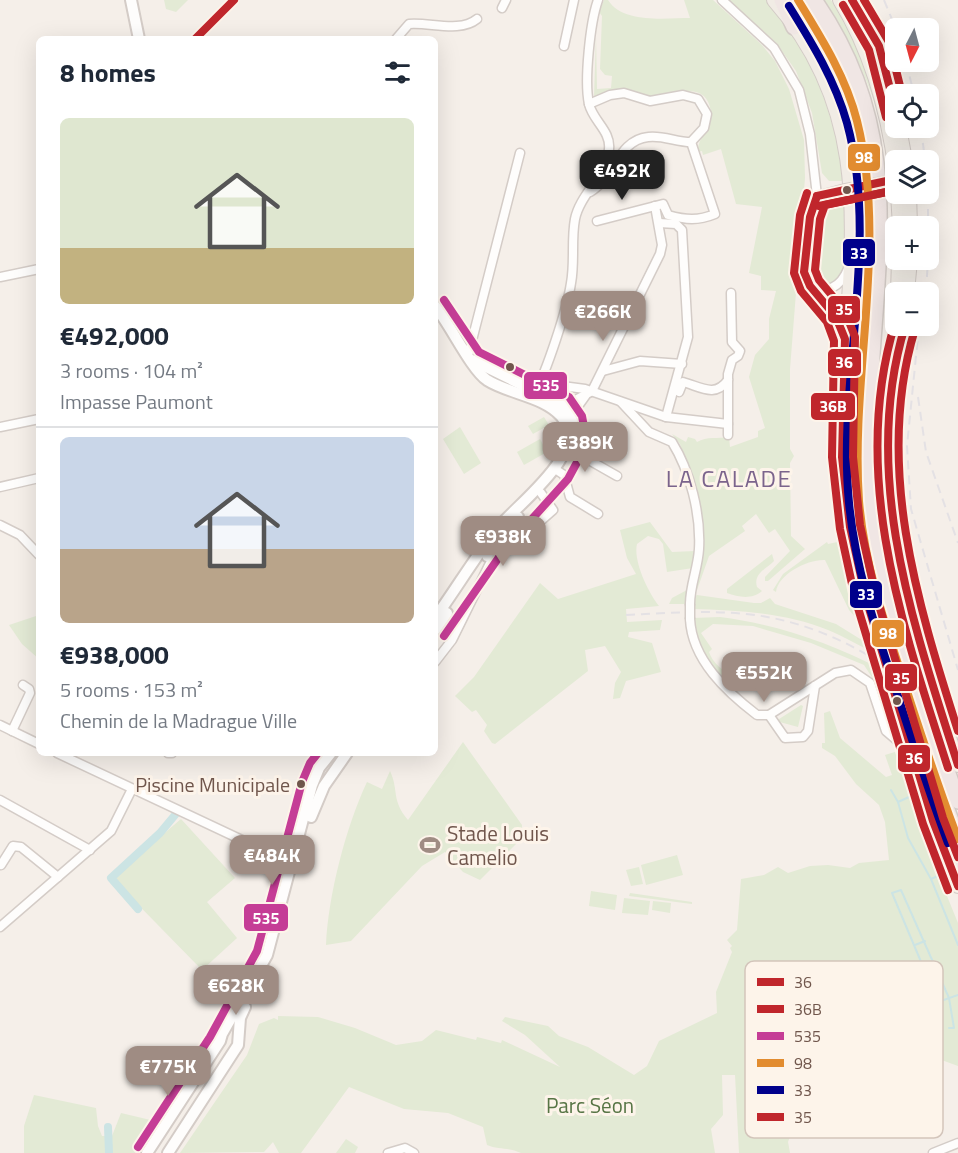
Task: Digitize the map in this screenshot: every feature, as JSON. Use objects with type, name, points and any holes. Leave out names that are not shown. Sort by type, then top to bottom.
[{"type":"highway","points":[[782,0],[794,27]]},
{"type":"highway","points":[[798,0],[837,65],[856,113],[862,141],[869,191],[870,240],[857,432],[862,529],[878,599],[928,758],[958,839]]},
{"type":"highway","points":[[814,0],[836,35],[854,71],[874,140],[881,225],[869,431],[871,503],[891,599],[958,801]]},
{"type":"highway","points":[[920,772],[958,861]]},
{"type":"main road","points":[[774,0],[794,27],[819,69],[839,118],[852,194],[852,258],[842,457],[849,522],[865,595],[933,821],[958,886]]},
{"type":"main road","points":[[840,0],[857,28],[871,60],[892,150]]},
{"type":"main road","points":[[860,0],[869,16],[888,84]]},
{"type":"main road","points":[[895,336],[888,451],[894,539],[912,622],[958,765]]},
{"type":"main road","points":[[894,362],[902,336]]},
{"type":"street","points":[[131,0],[138,36]]},
{"type":"street","points":[[564,46],[574,0]]},
{"type":"street","points":[[534,395],[568,300],[572,282],[575,218],[606,162],[609,149],[607,134],[589,104],[591,23],[598,0]]},
{"type":"street","points":[[722,0],[769,43],[792,75],[807,116],[818,196],[810,217],[804,272],[806,279],[836,317],[846,352]]},
{"type":"street","points":[[852,0],[879,46]]},
{"type":"street","points":[[198,36],[231,1]]},
{"type":"street","points":[[398,36],[409,24],[457,26],[471,24],[477,19]]},
{"type":"street","points":[[589,104],[617,93],[629,93],[650,101],[677,95],[694,97],[704,106],[707,119],[702,131],[691,142]]},
{"type":"street","points":[[587,194],[603,182],[622,152],[636,140],[662,137],[691,142]]},
{"type":"street","points":[[597,221],[663,204],[668,215],[699,221],[716,214],[691,142]]},
{"type":"street","points":[[470,358],[520,153]]},
{"type":"street","points":[[818,196],[885,181]]},
{"type":"street","points":[[566,414],[589,393],[603,371],[663,249],[655,206]]},
{"type":"street","points":[[659,223],[676,224],[682,230],[688,338],[668,416]]},
{"type":"street","points":[[806,279],[823,289],[835,287],[844,279],[852,258]]},
{"type":"street","points":[[0,277],[36,270]]},
{"type":"street","points":[[728,435],[728,380],[732,360],[738,356],[740,351],[732,342],[731,293]]},
{"type":"street","points":[[438,310],[470,358],[566,414],[575,435],[570,449],[541,493],[496,537],[483,562],[452,640],[438,658]]},
{"type":"street","points":[[603,371],[640,361],[682,364]]},
{"type":"street","points":[[541,377],[548,384],[589,393],[668,416],[728,424]]},
{"type":"street","points":[[668,416],[683,382],[714,391],[720,390],[728,380]]},
{"type":"street","points":[[621,402],[649,432],[672,442],[688,481],[697,510],[699,540],[690,619],[694,643],[717,678],[757,715],[769,715],[842,670],[858,672],[870,683],[888,733],[915,756]]},
{"type":"street","points":[[0,427],[36,420]]},
{"type":"street","points":[[570,449],[617,476]]},
{"type":"street","points":[[557,471],[564,475],[570,497],[598,514]]},
{"type":"street","points":[[438,614],[496,537],[557,471]]},
{"type":"street","points":[[0,487],[36,479]]},
{"type":"street","points":[[528,532],[553,510],[541,493]]},
{"type":"street","points":[[0,525],[20,535],[36,552]]},
{"type":"street","points":[[438,626],[474,584],[496,537]]},
{"type":"street","points":[[438,618],[447,601],[465,581],[474,584]]},
{"type":"street","points":[[438,632],[452,640]]},
{"type":"street","points":[[12,731],[30,693],[29,689],[23,685]]},
{"type":"street","points":[[769,715],[784,738],[803,737],[808,730],[815,686]]},
{"type":"street","points":[[882,720],[891,731],[906,727]]},
{"type":"street","points":[[0,726],[36,743]]},
{"type":"street","points":[[63,756],[295,865]]},
{"type":"street","points":[[147,1153],[222,1036],[267,955],[314,807],[346,756]]},
{"type":"street","points":[[327,758],[326,770],[337,769]]},
{"type":"street","points":[[168,1153],[236,1047],[242,1013],[273,955],[312,785],[327,758]]},
{"type":"street","points":[[0,927],[111,831],[132,789]]},
{"type":"street","points":[[0,800],[90,850]]},
{"type":"street","points":[[1,865],[13,846],[21,848],[58,877]]},
{"type":"street","points":[[222,1036],[232,1030],[239,1035]]},
{"type":"street","points":[[222,1036],[227,1048],[236,1047]]},
{"type":"street","points":[[180,1103],[186,1112],[195,1112]]},
{"type":"street","points":[[167,1123],[179,1123],[182,1131]]},
{"type":"street","points":[[933,1153],[958,1143]]},
{"type":"street","points":[[388,1153],[405,1148],[414,1153]]},
{"type":"green space","points":[[164,0],[188,0],[176,12],[166,9]]},
{"type":"green space","points":[[604,0],[608,0],[624,13],[657,19],[690,18],[684,0],[713,0],[762,45],[775,61],[789,89],[804,140],[805,178],[790,369],[790,449],[794,456],[790,463],[791,536],[805,549],[768,581],[765,581],[765,577],[790,551],[775,529],[769,533],[756,514],[742,526],[745,531],[709,556],[697,590],[693,590],[704,544],[701,511],[680,444],[672,434],[686,442],[688,437],[697,442],[709,438],[729,437],[730,447],[758,437],[758,431],[765,428],[749,377],[755,355],[769,339],[769,319],[776,291],[761,290],[761,276],[749,273],[762,207],[736,204],[721,149],[703,155],[702,151],[698,152],[711,118],[708,101],[702,95],[687,91],[652,97],[629,89],[621,89],[594,96],[596,36],[597,89],[611,88],[612,76],[605,75],[600,69],[602,16],[599,12]]},
{"type":"green space","points":[[729,0],[766,0],[786,24],[792,37],[794,36],[813,71],[827,107],[833,125],[843,181],[829,181],[822,173],[812,113],[796,71],[777,44]]},
{"type":"green space","points":[[824,0],[831,0],[868,65],[884,137],[874,100],[860,66]]},
{"type":"green space","points":[[844,195],[846,220],[844,271],[834,283],[822,284],[812,274],[811,267],[811,248],[815,227],[824,203]]},
{"type":"green space","points":[[544,417],[549,425],[533,434],[528,426]]},
{"type":"green space","points":[[460,427],[481,463],[464,474],[443,439]]},
{"type":"green space","points":[[540,439],[547,452],[524,465],[517,452]]},
{"type":"green space","points":[[650,522],[672,552],[695,551],[693,568],[667,572],[663,544],[659,539],[648,536],[637,544],[637,559],[642,576],[659,606],[626,609],[627,622],[662,620],[660,630],[629,632],[628,637],[652,643],[661,672],[626,681],[620,698],[613,699],[615,683],[621,672],[605,646],[585,650],[588,671],[495,744],[492,743],[484,731],[487,725],[476,710],[472,712],[455,696],[474,677],[540,583],[558,599],[636,574],[627,558],[620,530]]},
{"type":"green space","points":[[842,541],[848,546],[878,655],[828,630],[796,620],[744,612],[692,609],[694,597],[697,595],[754,603],[761,603],[770,598],[775,604],[836,624],[865,642],[864,627],[849,610],[825,560],[810,562],[795,569],[782,579],[776,592],[773,590],[783,574],[827,542],[828,544]]},
{"type":"green space","points":[[772,554],[774,561],[761,572],[756,582],[757,587],[762,591],[749,597],[727,593],[727,589]]},
{"type":"green space","points":[[687,590],[687,604],[669,604],[672,598]]},
{"type":"green space","points":[[36,616],[36,656],[22,644],[9,625]]},
{"type":"green space","points":[[720,617],[762,624],[823,643],[881,669],[886,682],[883,685],[875,682],[864,665],[811,643],[753,626],[713,624],[701,633],[712,649],[709,652],[714,662],[725,672],[728,670],[734,678],[727,684],[704,654],[693,618]]},
{"type":"green space","points":[[876,688],[883,690],[889,709],[895,712],[898,724],[895,726],[889,724]]},
{"type":"green space","points":[[801,705],[803,706],[798,727],[776,721]]},
{"type":"green space","name":"Parc Séon","points":[[830,711],[840,738],[886,777],[892,775],[885,755],[898,751],[904,762],[907,785],[927,847],[958,923],[958,1066],[943,1061],[943,961],[745,961],[745,1138],[789,1138],[790,1153],[739,1153],[735,1075],[722,1075],[723,1115],[711,1129],[715,1153],[521,1153],[487,1145],[483,1127],[448,1113],[404,1109],[349,1087],[301,1153],[279,1153],[273,1142],[264,1152],[180,1153],[247,1055],[259,1024],[274,1018],[278,1020],[278,1016],[318,1017],[355,1028],[396,1045],[422,1041],[436,1030],[476,1040],[477,1037],[501,1043],[502,1040],[560,1067],[525,1035],[502,1021],[505,1017],[548,1026],[559,1036],[588,1047],[634,1075],[647,1066],[659,1041],[717,1013],[716,992],[732,952],[730,948],[732,946],[727,940],[737,930],[741,879],[764,875],[778,867],[788,873],[810,866],[828,865],[850,868],[859,863],[889,860],[885,822],[879,805],[856,784],[835,756],[822,748],[822,743],[825,743],[824,713]]},
{"type":"green space","name":"Stade Louis Camelio","points":[[463,742],[522,825],[522,838],[480,880],[463,872],[445,852],[422,866],[351,941],[326,945],[330,905],[339,862],[352,819],[367,782],[382,789],[390,771],[399,807],[408,820]]},
{"type":"green space","points":[[181,819],[235,878],[207,902],[237,938],[202,970],[112,878]]},
{"type":"green space","points":[[677,855],[683,875],[646,885],[641,865]]},
{"type":"green space","points":[[639,867],[643,884],[631,886],[626,870]]},
{"type":"green space","points":[[591,891],[617,895],[615,910],[589,906]]},
{"type":"green space","points":[[630,893],[692,902],[692,904],[629,896]]},
{"type":"green space","points":[[624,898],[650,901],[648,915],[622,913]]},
{"type":"green space","points":[[653,901],[671,903],[670,913],[652,910]]},
{"type":"green space","points":[[34,1095],[96,1108],[98,1126],[102,1136],[112,1136],[121,1113],[159,1122],[135,1153],[24,1153],[24,1126]]},
{"type":"green space","points":[[346,1139],[358,1147],[355,1153],[336,1153]]},
{"type":"waterway","points":[[891,790],[898,802],[908,838],[931,879],[958,945]]},
{"type":"waterway","points":[[898,802],[909,797]]},
{"type":"waterway","points":[[138,909],[111,878],[160,833],[175,815]]},
{"type":"waterway","points":[[931,879],[938,876]]},
{"type":"waterway","points":[[921,961],[892,893],[901,890],[933,961]]},
{"type":"waterway","points":[[915,945],[925,941]]},
{"type":"waterway","points":[[943,984],[949,998],[954,1028],[949,1028]]},
{"type":"waterway","points":[[943,1000],[958,995]]},
{"type":"waterway","points":[[108,1127],[109,1153]]},
{"type":"railway","points":[[884,0],[891,18]]},
{"type":"railway","points":[[908,72],[912,84]]},
{"type":"railway","points":[[922,138],[924,150]]},
{"type":"railway","points":[[928,204],[928,216]]},
{"type":"railway","points":[[927,270],[927,282]]},
{"type":"railway","points":[[918,336],[907,446],[911,509],[958,670]]},
{"type":"railway","points":[[918,397],[926,452],[958,543]]},
{"type":"railway","points":[[626,615],[686,612],[731,613],[777,619],[807,627],[866,654],[892,672],[939,714],[958,739]]},
{"type":"transit line","name":"36","points":[[198,36],[234,0]]},
{"type":"transit line","name":"98","points":[[798,0],[847,89],[857,121],[866,168],[869,263],[858,454],[859,501],[865,546],[888,633],[958,839]]},
{"type":"transit line","name":"36","points":[[852,0],[879,46],[889,84]]},
{"type":"transit line","name":"35","points":[[864,0],[889,42],[900,84]]},
{"type":"transit line","name":"36B","points":[[843,5],[869,50],[885,113]]},
{"type":"transit line","name":"33","points":[[789,6],[836,92],[847,123],[856,169],[860,216],[859,264],[848,408],[847,456],[849,503],[856,549],[879,640],[948,843]]},
{"type":"transit line","name":"36","points":[[817,196],[885,181]]},
{"type":"transit line","name":"36B","points":[[819,206],[885,192]]},
{"type":"transit line","name":"35","points":[[885,192],[825,205],[820,219],[815,270],[819,280],[845,311],[855,337],[853,457],[860,525],[875,592],[943,818],[958,857]]},
{"type":"transit line","name":"36B","points":[[807,193],[800,215],[794,273],[801,291],[827,322],[834,341],[832,457],[840,529],[855,598],[923,824],[948,890]]},
{"type":"transit line","name":"36","points":[[817,196],[810,217],[804,272],[810,286],[836,317],[845,339],[842,457],[850,527],[865,595],[933,821],[958,886]]},
{"type":"transit line","name":"535","points":[[444,300],[479,352],[569,397],[582,416],[586,438],[581,455],[568,479],[504,550],[444,636]]},
{"type":"transit line","name":"36B","points":[[892,336],[882,380],[877,436],[879,492],[887,548],[899,604],[948,768]]},
{"type":"transit line","name":"36","points":[[903,336],[893,382],[888,437],[890,493],[898,548],[910,603],[924,658],[958,765]]},
{"type":"transit line","name":"35","points":[[913,336],[903,380],[899,431],[900,482],[906,532],[916,583],[928,633],[958,731]]},
{"type":"transit line","name":"535","points":[[138,1147],[210,1037],[257,951],[302,782],[316,756]]},
{"type":"place","name":"Piscine Municipale","points":[[301,784]]},
{"type":"place","name":"Stade Louis Camelio","points":[[430,845]]},
{"type":"district","name":"LA CALADE","points":[[729,478]]}]
